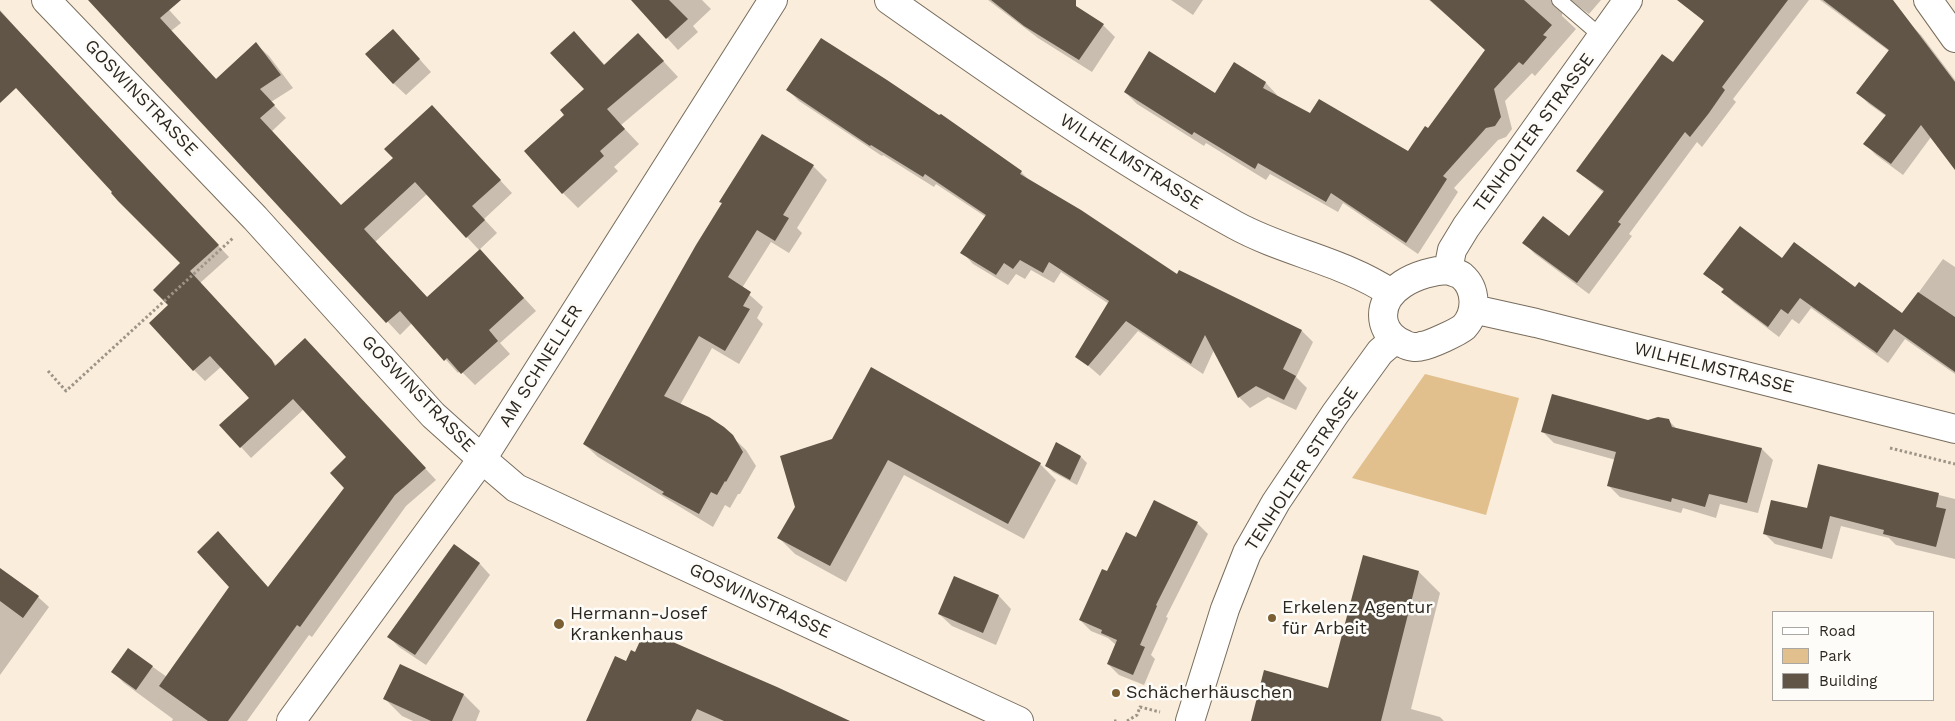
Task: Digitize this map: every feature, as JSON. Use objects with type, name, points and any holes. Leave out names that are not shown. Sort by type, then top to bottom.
[{"type":"street","name":"GOSWINSTRASSE","points":[[46,0],[255,218],[433,415],[516,488],[1019,721]]},
{"type":"street","name":"AM SCHNELLER","points":[[291,721],[482,459],[773,0]]},
{"type":"street","name":"WILHELMSTRASSE","points":[[889,0],[1129,164],[1236,226],[1284,247],[1354,273],[1391,292]]},
{"type":"street","name":"TENHOLTER STRASSE","points":[[1448,270],[1452,250],[1466,228],[1628,0]]},
{"type":"street","points":[[1928,0],[1955,38]]},
{"type":"street","points":[[1436,270],[1448,270],[1461,275],[1469,285],[1473,296],[1473,309],[1470,318],[1462,329],[1422,346],[1407,346],[1394,340],[1386,329],[1382,314],[1391,292],[1404,282],[1436,270]]},
{"type":"street","name":"WILHELMSTRASSE","points":[[1473,309],[1536,323],[1955,428]]},
{"type":"street","name":"TENHOLTER STRASSE","points":[[1190,721],[1225,609],[1247,553],[1276,502],[1335,414],[1380,352],[1394,340]]},
{"type":"lane","points":[[1559,0],[1602,37]]},
{"type":"path","points":[[48,371],[66,391],[255,218]]},
{"type":"green space","points":[[1425,374],[1519,398],[1486,515],[1352,478]]},
{"type":"building","points":[[88,0],[181,0],[160,18],[216,79],[256,42],[281,75],[260,89],[275,105],[260,118],[341,205],[393,158],[384,149],[432,105],[501,180],[472,206],[485,220],[466,238],[415,182],[364,229],[427,297],[480,249],[524,298],[489,330],[498,341],[461,374],[447,358],[444,361],[400,311],[386,323]]},
{"type":"building","points":[[631,0],[669,0],[688,19],[666,39]]},
{"type":"building","points":[[991,0],[1076,0],[1076,6],[1104,24],[1079,60],[1024,26]]},
{"type":"building","points":[[1430,0],[1524,0],[1552,25],[1543,35],[1547,37],[1523,65],[1519,62],[1494,89],[1501,117],[1495,126],[1486,128],[1443,176],[1447,179],[1406,243],[1331,193],[1326,202],[1258,163],[1255,169],[1194,132],[1192,135],[1124,92],[1149,51],[1215,93],[1234,62],[1266,82],[1263,88],[1310,113],[1319,99],[1408,151],[1425,126],[1428,128],[1485,50]]},
{"type":"building","points":[[1677,0],[1788,0],[1722,87],[1725,90],[1709,113],[1690,137],[1685,132],[1618,222],[1621,224],[1577,283],[1522,243],[1543,216],[1569,236],[1604,191],[1576,171],[1662,54],[1673,62],[1704,21]]},
{"type":"building","points":[[1823,0],[1893,0],[1955,82],[1955,170],[1921,125],[1891,164],[1863,144],[1886,115],[1856,93],[1889,50]]},
{"type":"building","points":[[0,11],[219,245],[190,271],[272,360],[275,366],[305,338],[426,468],[395,495],[300,627],[297,625],[228,721],[208,721],[159,686],[229,587],[197,552],[218,531],[268,587],[344,488],[330,473],[346,457],[293,399],[240,448],[219,425],[249,398],[210,356],[193,371],[149,323],[168,305],[153,290],[180,263],[118,201],[112,192],[16,88],[0,103]]},
{"type":"building","points":[[393,29],[420,59],[393,84],[365,54]]},
{"type":"building","points":[[574,31],[604,65],[638,33],[664,61],[607,109],[625,129],[600,151],[604,156],[562,194],[524,151],[564,115],[560,110],[584,89],[550,53]]},
{"type":"building","points":[[821,38],[939,115],[941,114],[1022,171],[1020,174],[1081,210],[1177,274],[1179,270],[1302,330],[1283,369],[1296,376],[1284,400],[1256,386],[1238,398],[1205,335],[1191,364],[1126,321],[1088,366],[1075,357],[1109,301],[1049,262],[1043,273],[1020,260],[1013,269],[1004,263],[996,275],[960,253],[986,215],[925,174],[923,177],[870,146],[786,90]]},
{"type":"building","points":[[762,134],[814,165],[783,215],[789,218],[775,241],[757,230],[728,277],[751,292],[743,306],[750,309],[725,351],[699,336],[664,396],[709,417],[724,427],[733,435],[743,452],[717,495],[711,492],[699,514],[662,494],[664,492],[583,444],[696,245],[722,203],[719,202]]},
{"type":"building","points":[[1740,226],[1782,258],[1794,242],[1855,287],[1859,282],[1902,313],[1918,292],[1955,317],[1955,372],[1894,329],[1877,353],[1800,298],[1788,314],[1781,309],[1768,327],[1721,292],[1724,289],[1703,274]]},
{"type":"building","points":[[871,367],[1041,463],[1008,524],[888,460],[830,566],[777,538],[795,507],[780,456],[832,439]]},
{"type":"building","points":[[1552,394],[1648,420],[1658,417],[1669,419],[1672,427],[1762,448],[1747,503],[1709,494],[1705,507],[1672,498],[1671,502],[1607,486],[1616,452],[1541,432]]},
{"type":"building","points":[[1056,442],[1081,456],[1070,480],[1045,466]]},
{"type":"building","points":[[1818,464],[1939,493],[1936,507],[1946,509],[1936,547],[1883,534],[1884,530],[1830,516],[1822,549],[1763,534],[1771,500],[1807,508]]},
{"type":"building","points":[[1154,500],[1198,522],[1156,605],[1140,645],[1145,647],[1133,675],[1107,664],[1117,640],[1101,633],[1102,630],[1079,620],[1102,569],[1107,571],[1126,532],[1136,537]]},
{"type":"building","points":[[454,544],[480,563],[415,655],[387,637]]},
{"type":"building","points":[[1363,555],[1419,571],[1381,721],[1251,721],[1264,670],[1328,688]]},
{"type":"building","points":[[0,568],[39,596],[23,618],[0,601]]},
{"type":"building","points":[[954,576],[999,595],[983,633],[938,614]]},
{"type":"building","points":[[645,630],[850,721],[724,721],[697,709],[691,721],[586,721],[615,656],[626,661],[631,650],[635,652]]},
{"type":"building","points":[[128,648],[153,666],[136,690],[111,672]]},
{"type":"building","points":[[400,664],[464,694],[452,721],[431,721],[383,699]]},
{"type":"place","name":"Erkelenz Agentur für Arbeit","points":[[1272,618]]},
{"type":"place","name":"Hermann-Josef Krankenhaus","points":[[559,624]]},
{"type":"place","name":"Schächerhäuschen","points":[[1116,693]]}]
